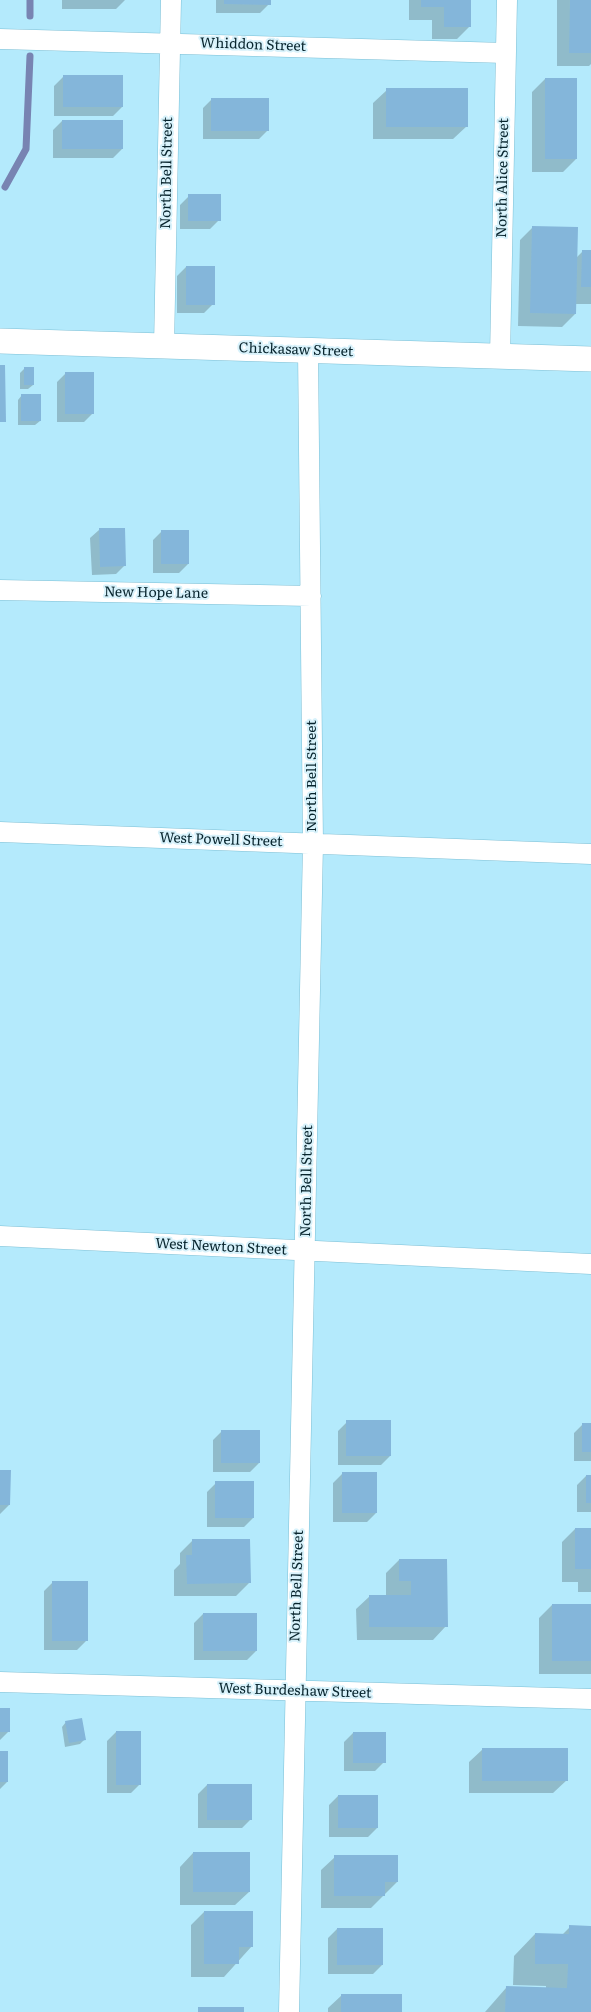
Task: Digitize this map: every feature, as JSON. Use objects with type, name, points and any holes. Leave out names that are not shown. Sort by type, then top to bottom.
[{"type":"street","name":"North Bell Street","points":[[164,346],[171,0]]},
{"type":"street","name":"North Alice Street","points":[[500,356],[506,0]]},
{"type":"street","name":"Whiddon Street","points":[[0,39],[506,53]]},
{"type":"street","name":"Chickasaw Street","points":[[0,340],[591,359]]},
{"type":"street","name":"North Bell Street","points":[[289,2012],[294,1692],[306,1251],[313,844],[308,350]]},
{"type":"street","name":"New Hope Lane","points":[[0,590],[311,596]]},
{"type":"street","name":"West Powell Street","points":[[0,832],[591,854]]},
{"type":"street","name":"West Newton Street","points":[[0,1236],[591,1264]]},
{"type":"street","name":"West Burdeshaw Street","points":[[0,1682],[591,1700]]},
{"type":"building","points":[[224,0],[271,0],[271,5],[224,4]]},
{"type":"building","points":[[421,0],[471,0],[471,27],[444,27],[444,7],[421,7]]},
{"type":"building","points":[[570,0],[591,0],[591,53],[569,53]]},
{"type":"building","points":[[63,75],[123,75],[123,107],[63,107]]},
{"type":"building","points":[[545,78],[577,78],[577,159],[545,159]]},
{"type":"building","points":[[386,88],[468,88],[468,127],[386,127]]},
{"type":"building","points":[[211,98],[269,98],[269,131],[211,131]]},
{"type":"building","points":[[62,120],[123,120],[123,149],[62,149]]},
{"type":"building","points":[[188,194],[221,194],[221,221],[188,221]]},
{"type":"building","points":[[532,226],[578,227],[576,314],[530,313]]},
{"type":"building","points":[[582,250],[591,250],[591,287],[581,287]]},
{"type":"building","points":[[186,266],[215,266],[215,305],[186,305]]},
{"type":"building","points":[[0,365],[5,365],[6,422],[0,422]]},
{"type":"building","points":[[24,367],[34,367],[34,385],[24,385]]},
{"type":"building","points":[[65,372],[94,372],[94,414],[65,414]]},
{"type":"building","points":[[21,394],[41,394],[41,421],[21,421]]},
{"type":"building","points":[[99,528],[125,528],[126,566],[100,567]]},
{"type":"building","points":[[161,530],[189,530],[189,564],[161,564]]},
{"type":"building","points":[[346,1420],[391,1420],[391,1456],[346,1456]]},
{"type":"building","points":[[582,1423],[591,1423],[591,1452],[582,1452]]},
{"type":"building","points":[[221,1430],[260,1430],[260,1463],[221,1463]]},
{"type":"building","points":[[0,1470],[11,1470],[10,1505],[0,1505]]},
{"type":"building","points":[[342,1472],[377,1472],[377,1513],[342,1513]]},
{"type":"building","points":[[586,1475],[591,1475],[591,1503],[586,1503]]},
{"type":"building","points":[[215,1481],[254,1481],[254,1518],[215,1518]]},
{"type":"building","points":[[575,1528],[591,1528],[591,1569],[575,1569]]},
{"type":"building","points":[[192,1539],[250,1539],[251,1583],[187,1584],[186,1555],[192,1555]]},
{"type":"building","points":[[399,1559],[447,1559],[448,1627],[369,1627],[369,1595],[411,1595],[411,1581],[399,1581]]},
{"type":"building","points":[[52,1581],[88,1581],[88,1641],[52,1641]]},
{"type":"building","points":[[552,1604],[591,1604],[591,1661],[552,1661]]},
{"type":"building","points":[[203,1613],[257,1613],[257,1651],[203,1651]]},
{"type":"building","points":[[0,1708],[10,1708],[10,1732],[0,1732]]},
{"type":"building","points":[[82,1718],[86,1740],[69,1743],[65,1721]]},
{"type":"building","points":[[116,1731],[141,1731],[141,1785],[116,1785]]},
{"type":"building","points":[[353,1732],[386,1732],[386,1763],[353,1763]]},
{"type":"building","points":[[482,1748],[568,1748],[568,1781],[482,1781]]},
{"type":"building","points":[[0,1751],[8,1751],[8,1782],[0,1782]]},
{"type":"building","points":[[207,1784],[252,1784],[252,1820],[207,1820]]},
{"type":"building","points":[[338,1795],[378,1795],[378,1828],[338,1828]]},
{"type":"building","points":[[193,1852],[250,1852],[250,1892],[193,1892]]},
{"type":"building","points":[[334,1855],[398,1855],[398,1882],[385,1882],[385,1896],[334,1896]]},
{"type":"building","points":[[204,1911],[253,1911],[253,1947],[239,1947],[239,1964],[204,1964]]},
{"type":"building","points":[[569,1925],[591,1926],[591,2012],[505,2012],[506,1986],[567,1988],[568,1964],[535,1964],[535,1933],[569,1934]]},
{"type":"building","points":[[337,1928],[383,1928],[383,1965],[337,1965]]},
{"type":"building","points":[[341,1994],[402,1994],[402,2012],[341,2012]]},
{"type":"building","points":[[198,2007],[244,2007],[244,2012],[198,2012]]},
{"type":"waterway","points":[[30,0],[30,16]]},
{"type":"waterway","points":[[5,187],[26,149],[30,56]]}]
